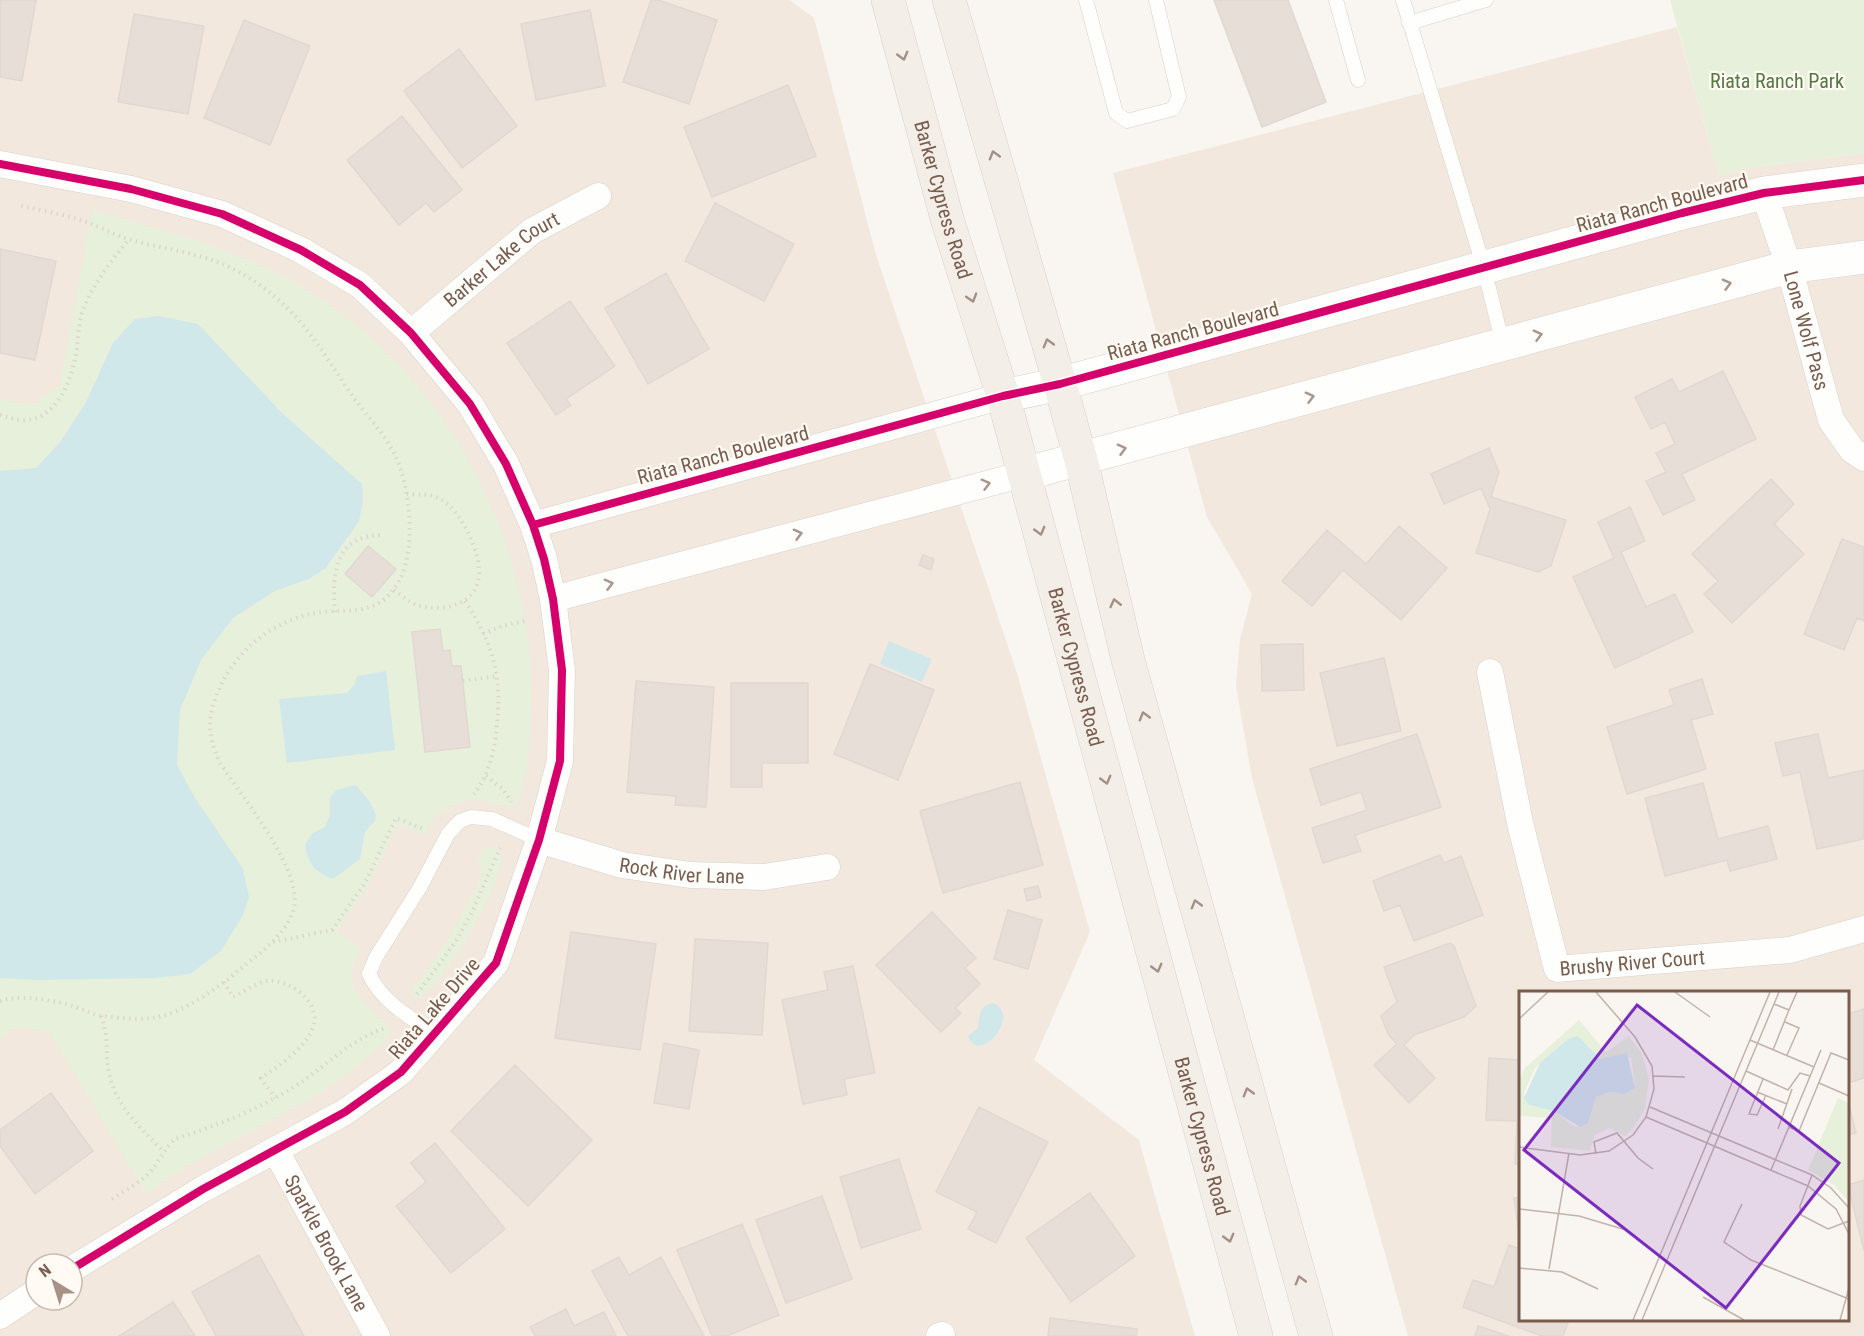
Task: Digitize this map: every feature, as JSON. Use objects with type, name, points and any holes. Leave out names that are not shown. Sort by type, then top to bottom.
[{"type":"main road","name":"Barker Cypress Road","points":[[888,0],[948,222],[1003,396],[1256,1336]]},
{"type":"main road","points":[[950,0],[1081,460],[1128,660],[1316,1336]]},
{"type":"street","name":"Riata Lake Drive","points":[[0,164],[132,189],[222,214],[302,250],[360,285],[411,333],[470,404],[506,464],[533,525],[544,560],[553,599],[562,670],[560,761],[539,840],[496,963],[401,1072],[345,1112],[203,1189],[84,1262]]},
{"type":"street","name":"Riata Ranch Boulevard","points":[[533,525],[1003,396],[1060,384],[1682,213],[1764,193],[1864,180]]},
{"type":"street","name":"Lone Wolf Pass","points":[[1764,193],[1789,267],[1832,420],[1852,450],[1864,458]]},
{"type":"street","name":"Barker Lake Court","points":[[411,333],[532,231],[598,196]]},
{"type":"street","points":[[553,599],[1081,460],[1789,267],[1864,257]]},
{"type":"street","name":"Brushy River Court","points":[[1490,672],[1520,823],[1557,969],[1790,950],[1864,929]]},
{"type":"street","name":"Rock River Lane","points":[[539,840],[622,865],[690,875],[764,877],[827,867]]},
{"type":"street","name":"Sparkle Brook Lane","points":[[276,1151],[377,1336]]},
{"type":"street","points":[[0,1316],[24,1300]]},
{"type":"lane","points":[[1086,0],[1116,113],[1127,121],[1173,110],[1179,97],[1156,0]]},
{"type":"lane","points":[[1336,0],[1359,80]]},
{"type":"lane","points":[[1403,0],[1484,268],[1503,345]]},
{"type":"lane","points":[[1409,23],[1486,0]]},
{"type":"lane","points":[[436,1034],[402,1012],[375,987],[369,974],[376,957],[419,889],[448,834],[460,821],[471,817],[492,819],[539,840]]},
{"type":"path","points":[[0,1001],[32,998],[76,1007],[101,1016],[153,1018],[177,1010],[224,982],[273,942],[286,926],[294,908],[296,894],[292,877],[274,844],[220,763],[210,738],[210,716],[214,700],[223,681],[252,643],[265,633],[308,615],[362,610],[386,599],[400,580],[406,563],[409,521],[407,494],[400,468],[386,439],[359,406],[305,326],[274,294],[237,271],[203,256],[129,239],[80,220],[18,205]]},
{"type":"path","points":[[0,415],[25,420],[38,418],[58,402],[64,392],[76,357],[78,328],[83,312],[100,280],[129,239]]},
{"type":"path","points":[[394,590],[418,605],[444,607],[465,601],[474,591],[478,580],[475,550],[459,517],[441,499],[422,494],[407,494]]},
{"type":"path","points":[[335,612],[333,579],[342,555],[349,544],[366,535],[381,535]]},
{"type":"path","points":[[465,601],[494,658],[499,684],[499,711],[494,748],[486,776],[474,794]]},
{"type":"path","points":[[483,634],[505,625],[526,621]]},
{"type":"path","points":[[463,681],[497,675]]},
{"type":"path","points":[[486,776],[502,789],[515,807]]},
{"type":"path","points":[[273,942],[332,930],[365,883],[396,818],[423,831]]},
{"type":"path","points":[[413,999],[456,941],[473,910],[500,847]]},
{"type":"path","points":[[224,982],[233,997],[267,981],[287,984],[307,999],[313,1010],[315,1019],[313,1029],[305,1042],[289,1058],[261,1078],[275,1098]]},
{"type":"path","points":[[101,1016],[111,1085],[120,1103],[164,1152]]},
{"type":"path","points":[[112,1198],[147,1175],[175,1139],[237,1117],[275,1098],[358,1041],[388,1027]]},
{"type":"shaded area","points":[[0,0],[790,0],[814,18],[876,255],[1016,670],[1090,932],[1034,1060],[1139,1140],[1195,1336],[0,1336]]},
{"type":"shaded area","points":[[1677,27],[1719,176],[1747,168],[1864,153],[1864,1336],[1408,1336],[1252,778],[1236,686],[1240,639],[1252,594],[1207,517],[1113,173]]},
{"type":"green space","name":"Riata Ranch Park","points":[[1670,0],[1864,0],[1864,153],[1747,168],[1719,176]]},
{"type":"green space","points":[[92,210],[199,242],[276,273],[300,286],[351,321],[397,363],[436,410],[470,462],[496,517],[515,576],[527,636],[531,698],[528,752],[517,805],[505,806],[485,801],[466,801],[441,813],[434,819],[424,835],[398,824],[371,881],[337,932],[361,948],[354,963],[353,985],[364,1002],[390,1029],[390,1035],[386,1041],[345,1076],[309,1100],[190,1164],[146,1194],[50,1033],[18,1026],[0,1038],[0,978],[39,980],[243,915],[249,897],[243,869],[195,798],[177,765],[180,710],[201,660],[233,618],[275,591],[309,579],[359,521],[282,413],[198,324],[159,316],[135,319],[113,343],[86,402],[61,441],[36,468],[0,471],[0,399],[34,405],[60,385]]},
{"type":"green space","points":[[487,847],[495,848],[504,855],[482,911],[457,955],[443,974],[430,989],[418,998],[413,997],[411,991],[448,938],[480,880],[483,871],[478,864],[478,858]]},
{"type":"water","points":[[159,316],[198,324],[282,413],[362,484],[363,501],[359,521],[326,568],[309,579],[275,591],[233,618],[201,660],[180,710],[177,765],[195,798],[243,869],[249,897],[243,915],[221,951],[190,974],[155,978],[39,980],[0,978],[0,471],[36,468],[61,441],[86,402],[113,343],[135,319]]},
{"type":"water","points":[[889,641],[932,659],[922,682],[880,664]]},
{"type":"water","points":[[386,671],[395,750],[287,763],[279,699],[347,693],[355,684],[357,676]]},
{"type":"water","points":[[356,785],[370,802],[376,815],[375,821],[365,832],[360,859],[333,879],[316,870],[310,862],[305,844],[313,833],[325,827],[330,815],[330,798],[336,790]]},
{"type":"water","points":[[993,1003],[1001,1009],[1003,1018],[1001,1027],[996,1036],[988,1042],[980,1046],[973,1044],[968,1036],[978,1028],[983,1008]]},
{"type":"building","points":[[0,0],[36,0],[22,81],[0,77]]},
{"type":"building","points":[[651,0],[658,0],[717,20],[689,104],[623,82]]},
{"type":"building","points":[[1214,0],[1288,0],[1326,102],[1262,127]]},
{"type":"building","points":[[590,10],[605,86],[536,100],[521,24]]},
{"type":"building","points":[[134,14],[204,26],[188,114],[118,102]]},
{"type":"building","points":[[244,20],[310,46],[270,145],[204,118]]},
{"type":"building","points":[[459,49],[517,126],[462,168],[404,91]]},
{"type":"building","points":[[788,85],[816,156],[712,197],[684,127]]},
{"type":"building","points":[[402,116],[462,190],[434,212],[426,203],[399,225],[347,160]]},
{"type":"building","points":[[715,203],[794,244],[764,301],[685,261]]},
{"type":"building","points":[[0,249],[56,261],[35,360],[0,353]]},
{"type":"building","points":[[666,273],[709,349],[648,384],[605,308]]},
{"type":"building","points":[[570,301],[615,366],[566,399],[571,405],[556,415],[507,343]]},
{"type":"building","points":[[1723,371],[1756,439],[1682,474],[1695,500],[1663,515],[1646,481],[1666,472],[1656,453],[1675,444],[1665,422],[1651,429],[1635,397],[1672,379],[1679,392]]},
{"type":"building","points":[[1489,448],[1499,472],[1491,497],[1566,520],[1551,566],[1538,572],[1476,553],[1490,509],[1481,488],[1444,504],[1431,474]]},
{"type":"building","points":[[1771,479],[1794,504],[1774,524],[1804,554],[1732,623],[1704,594],[1718,581],[1692,554]]},
{"type":"building","points":[[1630,507],[1645,541],[1621,552],[1646,607],[1675,594],[1693,632],[1615,668],[1573,577],[1614,558],[1598,522]]},
{"type":"building","points":[[1399,526],[1447,568],[1401,620],[1343,570],[1312,606],[1282,581],[1327,530],[1366,564]]},
{"type":"building","points":[[1842,539],[1864,547],[1864,621],[1857,618],[1844,650],[1804,634]]},
{"type":"building","points":[[368,546],[396,569],[372,597],[345,574]]},
{"type":"building","points":[[923,555],[934,559],[931,570],[919,565]]},
{"type":"building","points":[[440,629],[443,651],[450,650],[452,666],[461,666],[470,747],[425,752],[412,632]]},
{"type":"building","points":[[1303,644],[1304,690],[1262,691],[1261,645]]},
{"type":"building","points":[[1384,658],[1401,731],[1337,746],[1320,673]]},
{"type":"building","points":[[870,664],[934,690],[898,780],[834,754]]},
{"type":"building","points":[[1702,679],[1713,714],[1691,720],[1706,769],[1627,794],[1607,727],[1674,705],[1669,690]]},
{"type":"building","points":[[636,681],[714,687],[706,807],[675,805],[676,796],[627,792]]},
{"type":"building","points":[[731,683],[808,683],[808,763],[762,763],[762,787],[731,787]]},
{"type":"building","points":[[1417,734],[1441,807],[1355,835],[1361,851],[1323,863],[1312,828],[1367,810],[1361,792],[1321,805],[1310,769]]},
{"type":"building","points":[[1818,734],[1828,778],[1864,770],[1864,839],[1817,849],[1800,772],[1783,776],[1775,743]]},
{"type":"building","points":[[1020,782],[1043,865],[943,893],[920,811]]},
{"type":"building","points":[[1703,783],[1718,839],[1768,826],[1777,859],[1730,871],[1727,860],[1665,876],[1645,798]]},
{"type":"building","points":[[1440,855],[1444,863],[1461,856],[1483,915],[1414,941],[1400,905],[1384,911],[1373,881]]},
{"type":"building","points":[[1038,886],[1041,897],[1027,901],[1024,889]]},
{"type":"building","points":[[1008,910],[1042,920],[1028,969],[994,959]]},
{"type":"building","points":[[932,912],[976,958],[965,968],[980,984],[955,1008],[961,1013],[941,1032],[876,965]]},
{"type":"building","points":[[571,932],[656,944],[640,1050],[555,1038]]},
{"type":"building","points":[[695,939],[768,943],[762,1035],[689,1031]]},
{"type":"building","points":[[1450,943],[1454,946],[1476,1006],[1464,1017],[1414,1035],[1404,1045],[1435,1078],[1409,1103],[1374,1065],[1397,1044],[1388,1034],[1381,1016],[1397,1002],[1384,967]]},
{"type":"building","points":[[853,966],[875,1073],[844,1079],[847,1095],[803,1104],[782,1000],[828,990],[824,972]]},
{"type":"building","points":[[1864,1009],[1864,1078],[1849,1083],[1849,1014]]},
{"type":"building","points":[[664,1043],[699,1050],[689,1109],[654,1103]]},
{"type":"building","points":[[1489,1058],[1519,1060],[1519,1165],[1515,1164],[1517,1121],[1486,1120]]},
{"type":"building","points":[[515,1065],[592,1140],[528,1206],[451,1131]]},
{"type":"building","points":[[51,1093],[93,1151],[35,1194],[0,1146],[0,1130]]},
{"type":"building","points":[[1849,1105],[1856,1133],[1849,1135]]},
{"type":"building","points":[[979,1107],[1048,1142],[996,1243],[968,1229],[977,1212],[936,1192]]},
{"type":"building","points":[[435,1143],[505,1229],[451,1273],[396,1206],[426,1182],[411,1163]]},
{"type":"building","points":[[899,1159],[921,1229],[861,1248],[840,1177]]},
{"type":"building","points":[[1864,1180],[1864,1251],[1849,1189],[1849,1185]]},
{"type":"building","points":[[1090,1193],[1135,1256],[1071,1302],[1026,1238]]},
{"type":"building","points":[[822,1196],[852,1279],[786,1303],[756,1220]]},
{"type":"building","points":[[1519,1197],[1519,1233],[1514,1198]]},
{"type":"building","points":[[742,1224],[779,1315],[727,1336],[712,1336],[677,1250]]},
{"type":"building","points":[[1509,1245],[1519,1249],[1519,1321],[1569,1321],[1563,1336],[1542,1336],[1463,1307],[1473,1280],[1494,1287]]},
{"type":"building","points":[[259,1255],[304,1336],[216,1336],[192,1292]]},
{"type":"building","points":[[619,1257],[629,1275],[661,1257],[704,1336],[628,1336],[592,1271]]},
{"type":"building","points":[[173,1302],[195,1336],[119,1336]]},
{"type":"building","points":[[566,1309],[574,1326],[604,1312],[616,1336],[535,1336],[530,1327]]},
{"type":"building","points":[[1050,1318],[1137,1329],[1136,1336],[1048,1336]]},
{"type":"building","points":[[1478,1326],[1509,1336],[1475,1336]]},
{"type":"cycle path","points":[[0,164],[131,189],[222,214],[301,250],[360,285],[411,333],[470,404],[506,464],[533,525],[544,559],[553,599],[562,670],[560,761],[539,840],[496,963],[401,1072],[345,1112],[203,1189],[84,1262]]},
{"type":"cycle path","points":[[533,525],[1003,396],[1060,384],[1682,213],[1764,193],[1864,180]]}]
